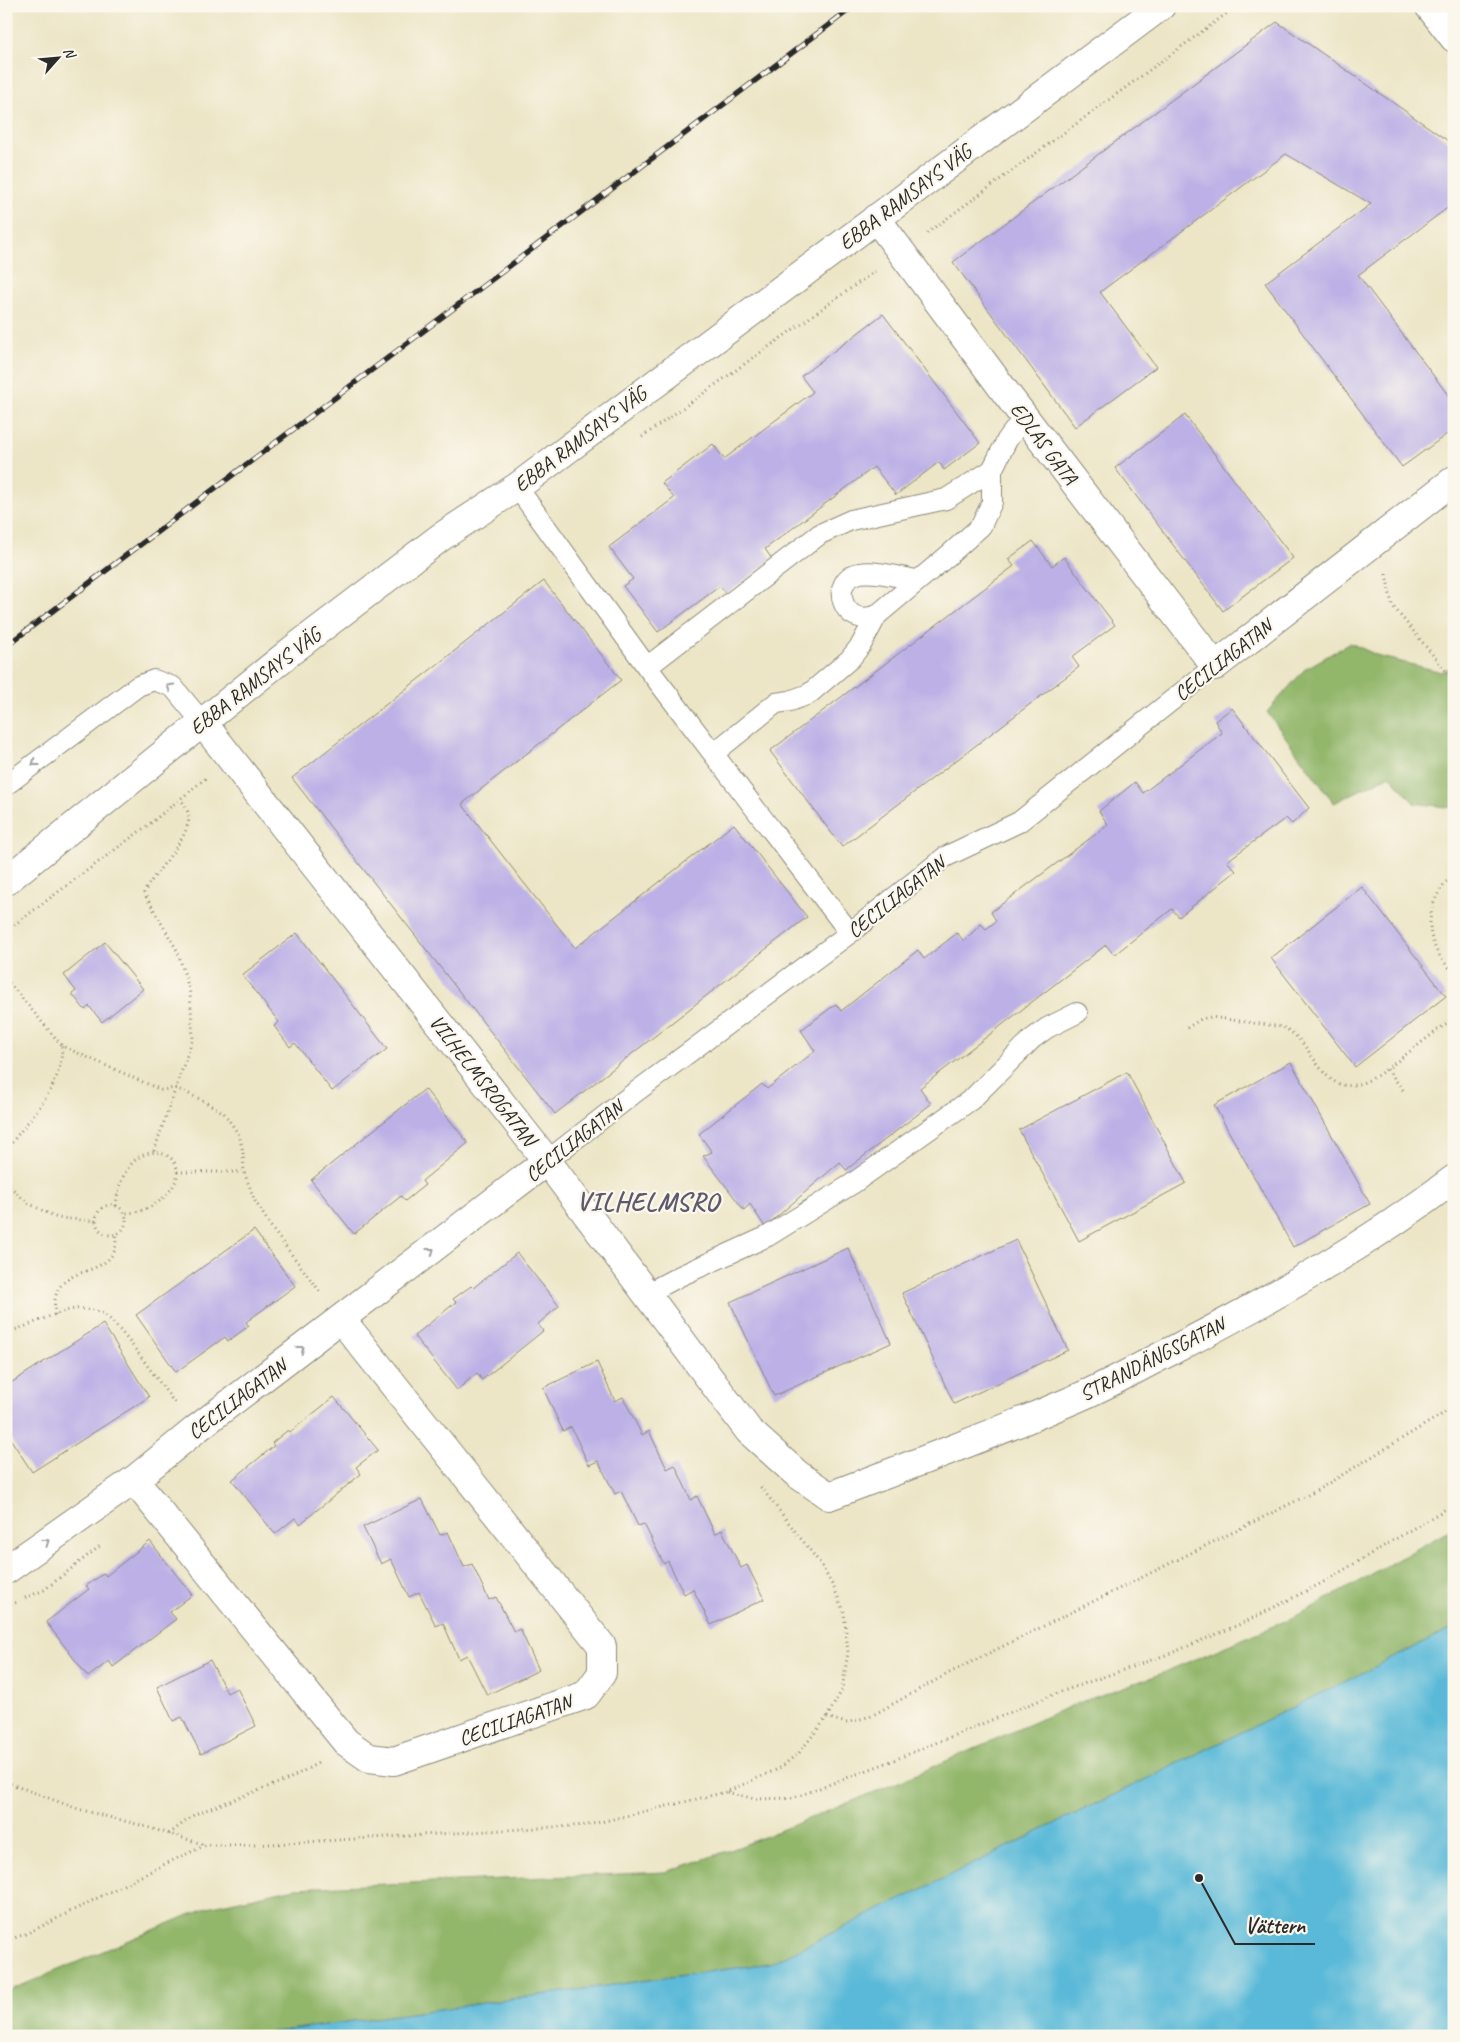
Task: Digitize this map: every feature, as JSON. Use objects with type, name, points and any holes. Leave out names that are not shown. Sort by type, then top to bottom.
[{"type":"street","name":"EBBA RAMSAYS VÄG","points":[[6,881],[295,648],[441,537],[517,487],[1161,6]]},
{"type":"street","points":[[1430,6],[1454,38]]},
{"type":"street","name":"EDLAS GATA","points":[[876,218],[1024,417],[1215,666]]},
{"type":"street","name":"CECILIAGATAN","points":[[1215,666],[1454,480]]},
{"type":"street","name":"VILHELMSROGATAN","points":[[202,722],[547,1161],[749,1431],[797,1474],[829,1496]]},
{"type":"street","name":"CECILIAGATAN","points":[[6,1570],[134,1480],[195,1430],[547,1161]]},
{"type":"street","name":"STRANDÄNGSGATAN","points":[[829,1496],[952,1449],[1093,1391],[1217,1327],[1325,1266],[1454,1179]]},
{"type":"street","name":"CECILIAGATAN","points":[[134,1480],[346,1742],[369,1758],[394,1761],[586,1695],[602,1674],[602,1646],[341,1319]]},
{"type":"lane","points":[[918,580],[862,572],[849,578],[844,584],[842,598],[848,610],[854,616],[869,618],[877,615],[950,554],[981,526],[992,502],[992,470],[1007,440],[1024,417]]},
{"type":"lane","points":[[648,667],[820,534],[851,520],[946,499],[992,470]]},
{"type":"lane","points":[[517,487],[648,667],[850,933]]},
{"type":"lane","points":[[714,753],[776,703],[790,701],[809,694],[850,659],[861,645],[877,615]]},
{"type":"lane","name":"CECILIAGATAN","points":[[547,1161],[633,1094],[850,933],[945,857],[1019,822],[1215,666]]},
{"type":"lane","points":[[6,785],[138,686],[154,680],[173,687],[202,722]]},
{"type":"lane","points":[[646,1294],[680,1276],[768,1236],[852,1184],[972,1099],[1032,1039],[1047,1028],[1077,1013]]},
{"type":"path","points":[[925,235],[1237,6]]},
{"type":"path","points":[[841,295],[879,268]]},
{"type":"path","points":[[1376,540],[1383,560],[1392,605],[1454,680]]},
{"type":"path","points":[[6,931],[232,759]]},
{"type":"path","points":[[154,1151],[193,1038],[190,993],[178,952],[144,893],[148,884],[161,870],[180,843],[189,819],[181,799]]},
{"type":"path","points":[[1454,874],[1446,881],[1438,893],[1430,911],[1434,944],[1440,958],[1454,972]]},
{"type":"path","points":[[6,980],[62,1046],[162,1090],[176,1088],[204,1100],[224,1113],[240,1135],[244,1152],[244,1172],[255,1201],[273,1230],[341,1319]]},
{"type":"path","points":[[1454,1013],[1452,1020],[1454,1029]]},
{"type":"path","points":[[1187,1028],[1201,1018],[1211,1017],[1282,1028],[1292,1032],[1327,1077],[1337,1084],[1345,1085],[1362,1083],[1387,1069],[1452,1020]]},
{"type":"path","points":[[6,1151],[47,1098],[62,1064],[62,1046]]},
{"type":"path","points":[[1387,1069],[1403,1090]]},
{"type":"path","points":[[116,1206],[121,1183],[129,1168],[140,1158],[154,1151],[163,1152],[171,1158],[176,1165],[177,1172],[169,1193],[157,1203],[145,1209],[124,1213]]},
{"type":"path","points":[[177,1172],[244,1172]]},
{"type":"path","points":[[6,1183],[28,1203],[57,1218],[96,1221]]},
{"type":"path","points":[[55,1315],[54,1305],[57,1290],[68,1279],[109,1259],[115,1249],[116,1235],[125,1227],[124,1213],[116,1206],[112,1205],[102,1208],[96,1216],[97,1226],[103,1234],[116,1235]]},
{"type":"path","points":[[6,1332],[22,1329],[77,1308],[102,1312],[115,1324],[195,1430]]},
{"type":"path","points":[[827,1717],[846,1723],[871,1716],[949,1673],[1314,1492],[1454,1407]]},
{"type":"path","points":[[726,1792],[755,1799],[793,1798],[889,1762],[1055,1694],[1174,1652],[1243,1623],[1322,1584],[1454,1504]]},
{"type":"path","points":[[6,1782],[78,1809],[206,1845],[264,1845],[588,1825],[726,1792],[778,1769],[799,1753],[827,1717],[842,1690],[848,1652]]},
{"type":"path","points":[[169,1834],[195,1814],[289,1779],[328,1758],[346,1742]]},
{"type":"path","points":[[6,1941],[28,1933],[206,1845]]},
{"type":"green space","points":[[1350,643],[1381,657],[1442,672],[1454,665],[1454,808],[1414,803],[1390,775],[1334,803],[1267,712],[1305,669]]},
{"type":"green space","points":[[1454,1528],[1454,1628],[771,1963],[246,2036],[6,2036],[6,1992],[208,1907],[295,1888],[666,1872],[739,1847],[892,1785],[1075,1704],[1155,1676],[1297,1616]]},
{"type":"water","points":[[1454,1628],[1454,2036],[246,2036],[771,1963]]},
{"type":"building","points":[[1277,22],[1454,145],[1454,203],[1358,275],[1454,403],[1454,429],[1402,467],[1265,283],[1371,204],[1286,154],[1100,292],[1156,367],[1075,427],[953,262]]},
{"type":"building","points":[[883,314],[980,443],[944,470],[939,462],[896,495],[874,467],[765,549],[772,559],[726,594],[720,586],[658,632],[623,586],[633,579],[609,547],[674,498],[662,483],[713,444],[724,459],[813,392],[801,376]]},
{"type":"building","points":[[1185,415],[1293,558],[1223,611],[1115,468]]},
{"type":"building","points":[[1033,541],[1052,566],[1064,557],[1115,625],[1072,657],[1079,667],[842,847],[770,751],[1014,566],[1008,559]]},
{"type":"building","points":[[544,581],[621,680],[462,804],[575,948],[734,824],[807,917],[555,1114],[292,778]]},
{"type":"building","points":[[1232,708],[1309,808],[1292,824],[1286,818],[1227,861],[1236,871],[1179,917],[1172,909],[1114,955],[1106,945],[920,1088],[931,1104],[846,1170],[840,1162],[765,1227],[750,1204],[744,1210],[703,1156],[712,1152],[699,1134],[762,1084],[767,1089],[815,1051],[801,1030],[836,1004],[841,1011],[918,950],[924,959],[957,933],[964,941],[981,924],[986,929],[996,921],[991,912],[1108,825],[1099,811],[1135,782],[1143,793],[1222,733],[1215,721]]},
{"type":"building","points":[[1362,887],[1446,996],[1355,1067],[1271,958]]},
{"type":"building","points":[[297,933],[387,1049],[332,1091],[295,1043],[290,1047],[274,1026],[279,1022],[242,975]]},
{"type":"building","points":[[105,942],[143,989],[102,1022],[89,1006],[85,1010],[72,994],[76,991],[64,975]]},
{"type":"building","points":[[1291,1062],[1370,1204],[1293,1247],[1214,1105]]},
{"type":"building","points":[[6,1063],[12,1072],[6,1076]]},
{"type":"building","points":[[1127,1072],[1186,1183],[1079,1241],[1019,1130]]},
{"type":"building","points":[[425,1089],[468,1143],[422,1181],[425,1185],[405,1201],[401,1196],[354,1234],[311,1180]]},
{"type":"building","points":[[254,1230],[295,1286],[246,1322],[249,1326],[228,1341],[225,1337],[176,1372],[136,1315]]},
{"type":"building","points":[[1016,1240],[1068,1350],[954,1404],[902,1293]]},
{"type":"building","points":[[848,1248],[891,1343],[774,1396],[730,1302]]},
{"type":"building","points":[[517,1253],[559,1306],[538,1324],[543,1331],[482,1380],[477,1373],[457,1390],[414,1336],[456,1302],[453,1299],[471,1286],[473,1288]]},
{"type":"building","points":[[103,1324],[149,1397],[32,1472],[6,1432],[6,1386]]},
{"type":"building","points":[[597,1362],[615,1401],[623,1397],[642,1435],[649,1431],[667,1469],[675,1465],[691,1500],[697,1496],[715,1534],[722,1530],[741,1568],[747,1565],[764,1599],[711,1625],[693,1589],[684,1594],[668,1561],[664,1564],[644,1524],[638,1526],[621,1491],[615,1494],[598,1461],[589,1465],[571,1427],[563,1431],[543,1388]]},
{"type":"building","points":[[334,1397],[378,1450],[356,1467],[361,1474],[300,1524],[295,1518],[275,1534],[232,1480],[274,1446],[272,1443],[288,1430],[290,1432]]},
{"type":"building","points":[[422,1499],[440,1535],[448,1532],[464,1567],[472,1564],[489,1600],[496,1597],[514,1632],[520,1629],[539,1670],[487,1695],[467,1655],[459,1659],[443,1623],[436,1626],[419,1592],[409,1597],[391,1559],[381,1564],[363,1527]]},
{"type":"building","points":[[150,1541],[192,1595],[170,1612],[176,1619],[113,1667],[109,1661],[88,1677],[46,1622],[89,1589],[86,1586],[104,1573],[106,1576]]},
{"type":"building","points":[[210,1660],[227,1693],[237,1688],[256,1726],[201,1754],[182,1717],[173,1721],[157,1687]]},
{"type":"railway","points":[[6,646],[854,6]]},
{"type":"place","name":"Vättern","points":[[1199,1878]]},
{"type":"district","name":"VILHELMSRO","points":[[648,1201]]}]
